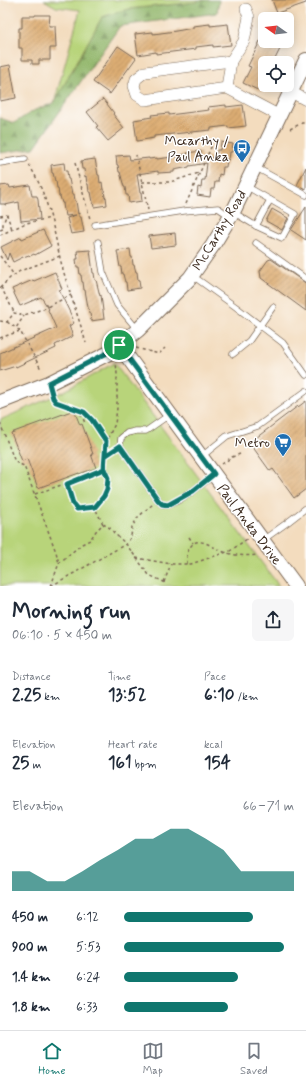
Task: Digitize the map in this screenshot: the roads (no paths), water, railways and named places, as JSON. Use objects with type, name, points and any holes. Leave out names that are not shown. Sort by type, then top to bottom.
[{"type":"street","points":[[228,88],[231,61],[244,41],[249,17],[246,9]]},
{"type":"street","name":"McCarthy Road","points":[[294,86],[306,60]]},
{"type":"street","points":[[231,61],[145,72],[136,79],[134,86],[137,95],[145,100],[228,88],[280,116]]},
{"type":"street","points":[[291,92],[306,100]]},
{"type":"street","name":"McCarthy Road","points":[[0,402],[49,383],[109,352],[138,330],[192,275],[232,214],[291,92]]},
{"type":"street","name":"Paul Anka Drive","points":[[119,345],[201,457],[217,470],[271,553],[296,586]]},
{"type":"lane","points":[[0,163],[25,159]]},
{"type":"lane","points":[[255,167],[306,195]]},
{"type":"lane","points":[[95,225],[184,211],[218,208],[282,238],[295,214],[246,186]]},
{"type":"lane","points":[[256,226],[270,200]]},
{"type":"lane","points":[[98,242],[103,272],[117,305],[138,330]]},
{"type":"lane","points":[[256,243],[306,279]]},
{"type":"lane","points":[[192,275],[282,343],[306,375]]},
{"type":"lane","points":[[233,354],[249,340],[273,307]]},
{"type":"lane","points":[[201,457],[227,436],[258,426],[306,391]]},
{"type":"lane","points":[[170,415],[146,431],[127,433],[121,438],[120,446],[158,500],[162,504],[168,505],[193,491],[217,470]]},
{"type":"lane","points":[[260,536],[306,508]]},
{"type":"place","name":"Mccarthy / Paul Anka","points":[[242,163]]},
{"type":"place","name":"Metro","points":[[283,457]]}]
